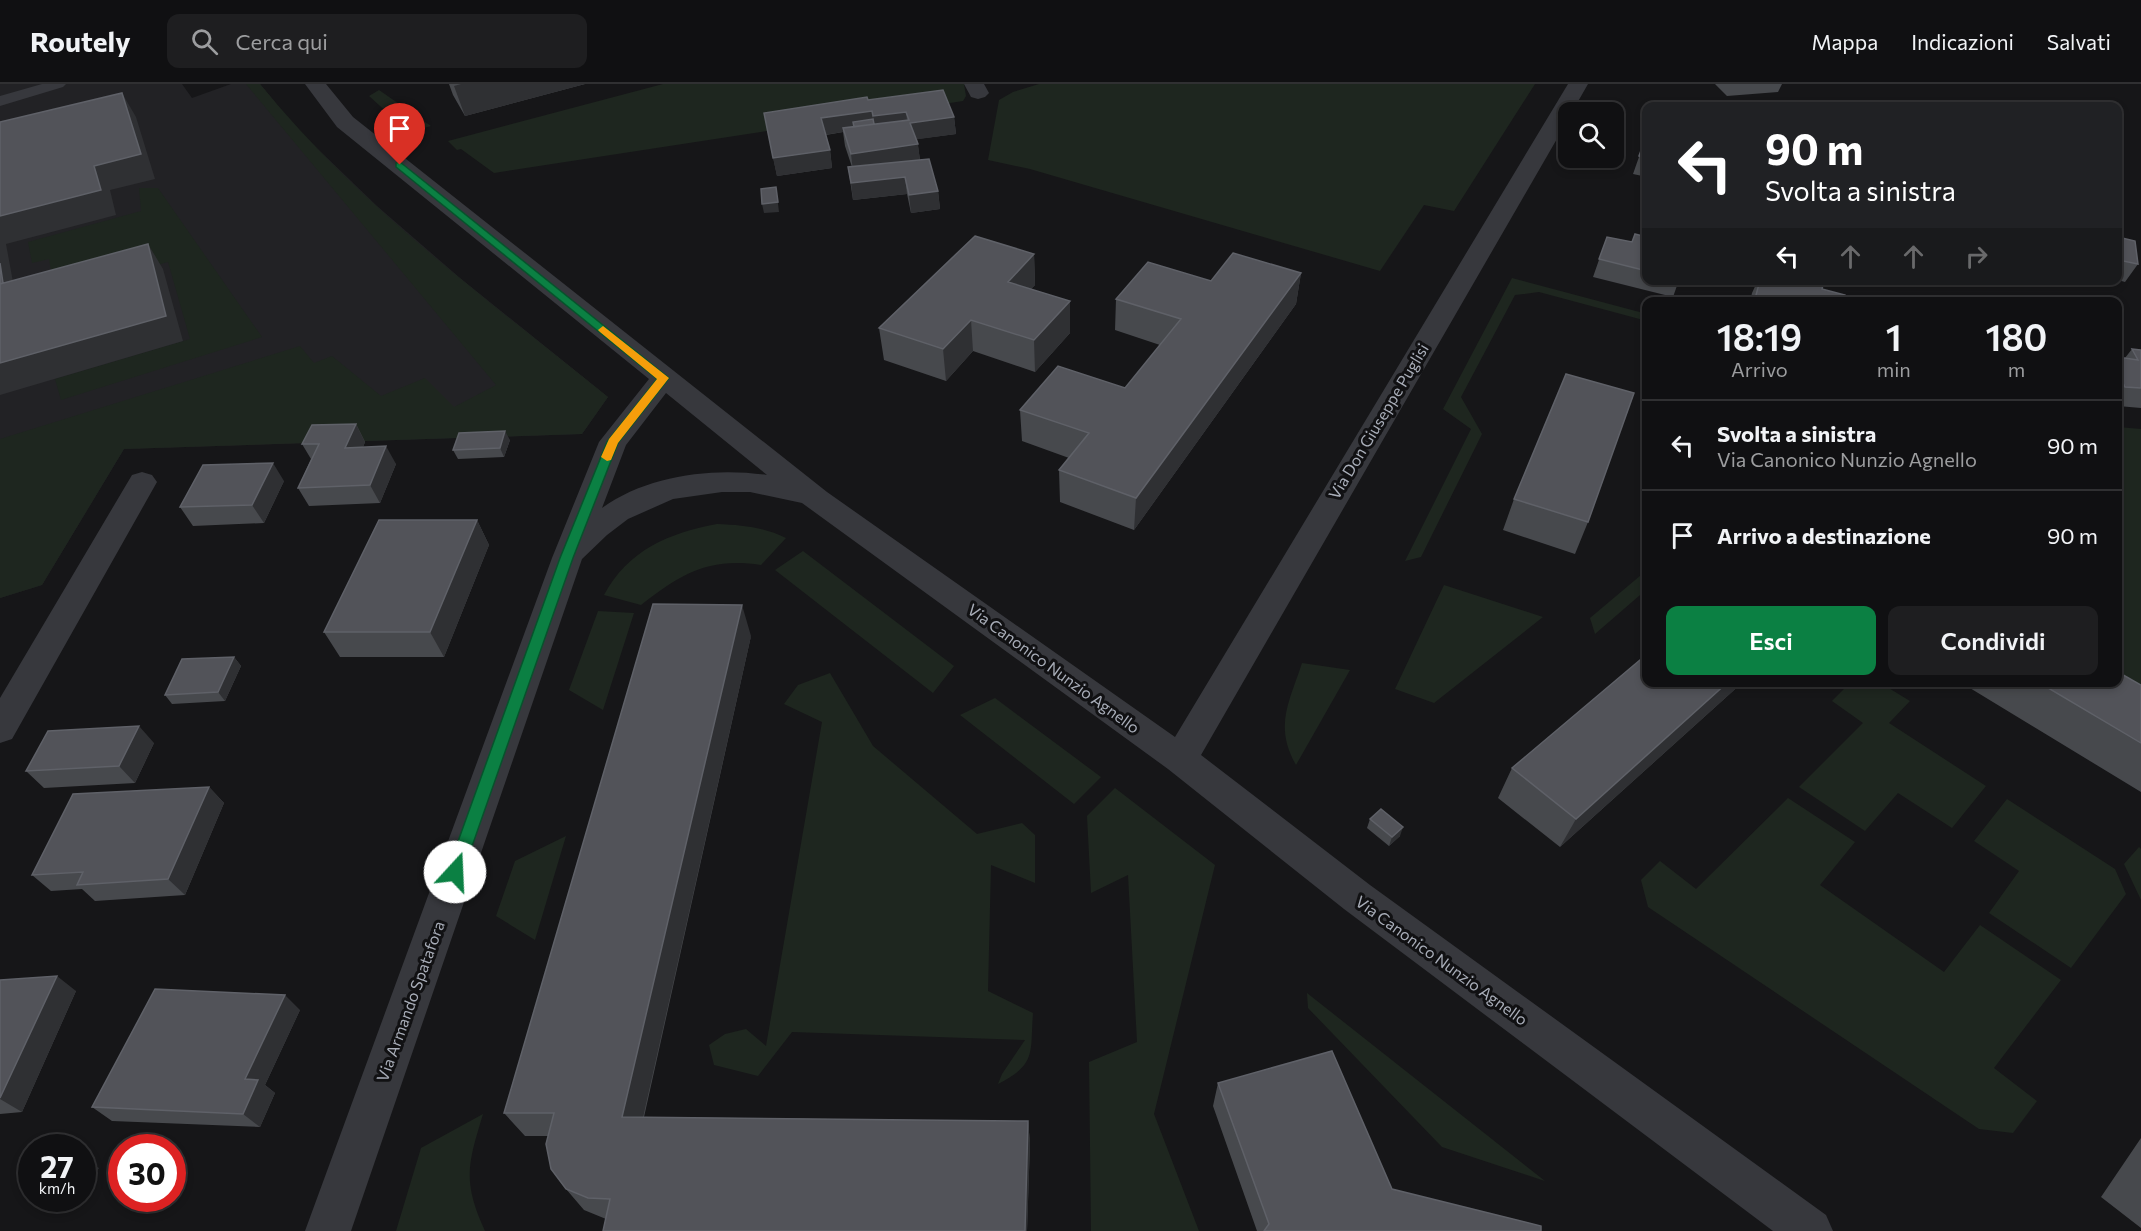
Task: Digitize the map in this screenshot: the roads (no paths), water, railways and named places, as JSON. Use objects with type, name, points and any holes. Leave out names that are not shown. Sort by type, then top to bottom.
[{"type":"street","name":"Via Canonico Nunzio Agnello","points":[[315,84],[345,122],[817,499],[1179,759],[1366,905],[1810,1231]]},
{"type":"street","name":"Via Don Giuseppe Puglisi","points":[[1179,759],[1578,84]]},
{"type":"street","name":"Via Armando Spatafora","points":[[328,1231],[567,558],[613,442],[664,378]]},
{"type":"street","points":[[567,558],[597,526],[638,501],[684,485],[732,480],[777,484],[817,499]]},
{"type":"street","points":[[0,729],[142,482]]},
{"type":"lane","points":[[0,101],[58,84]]}]
